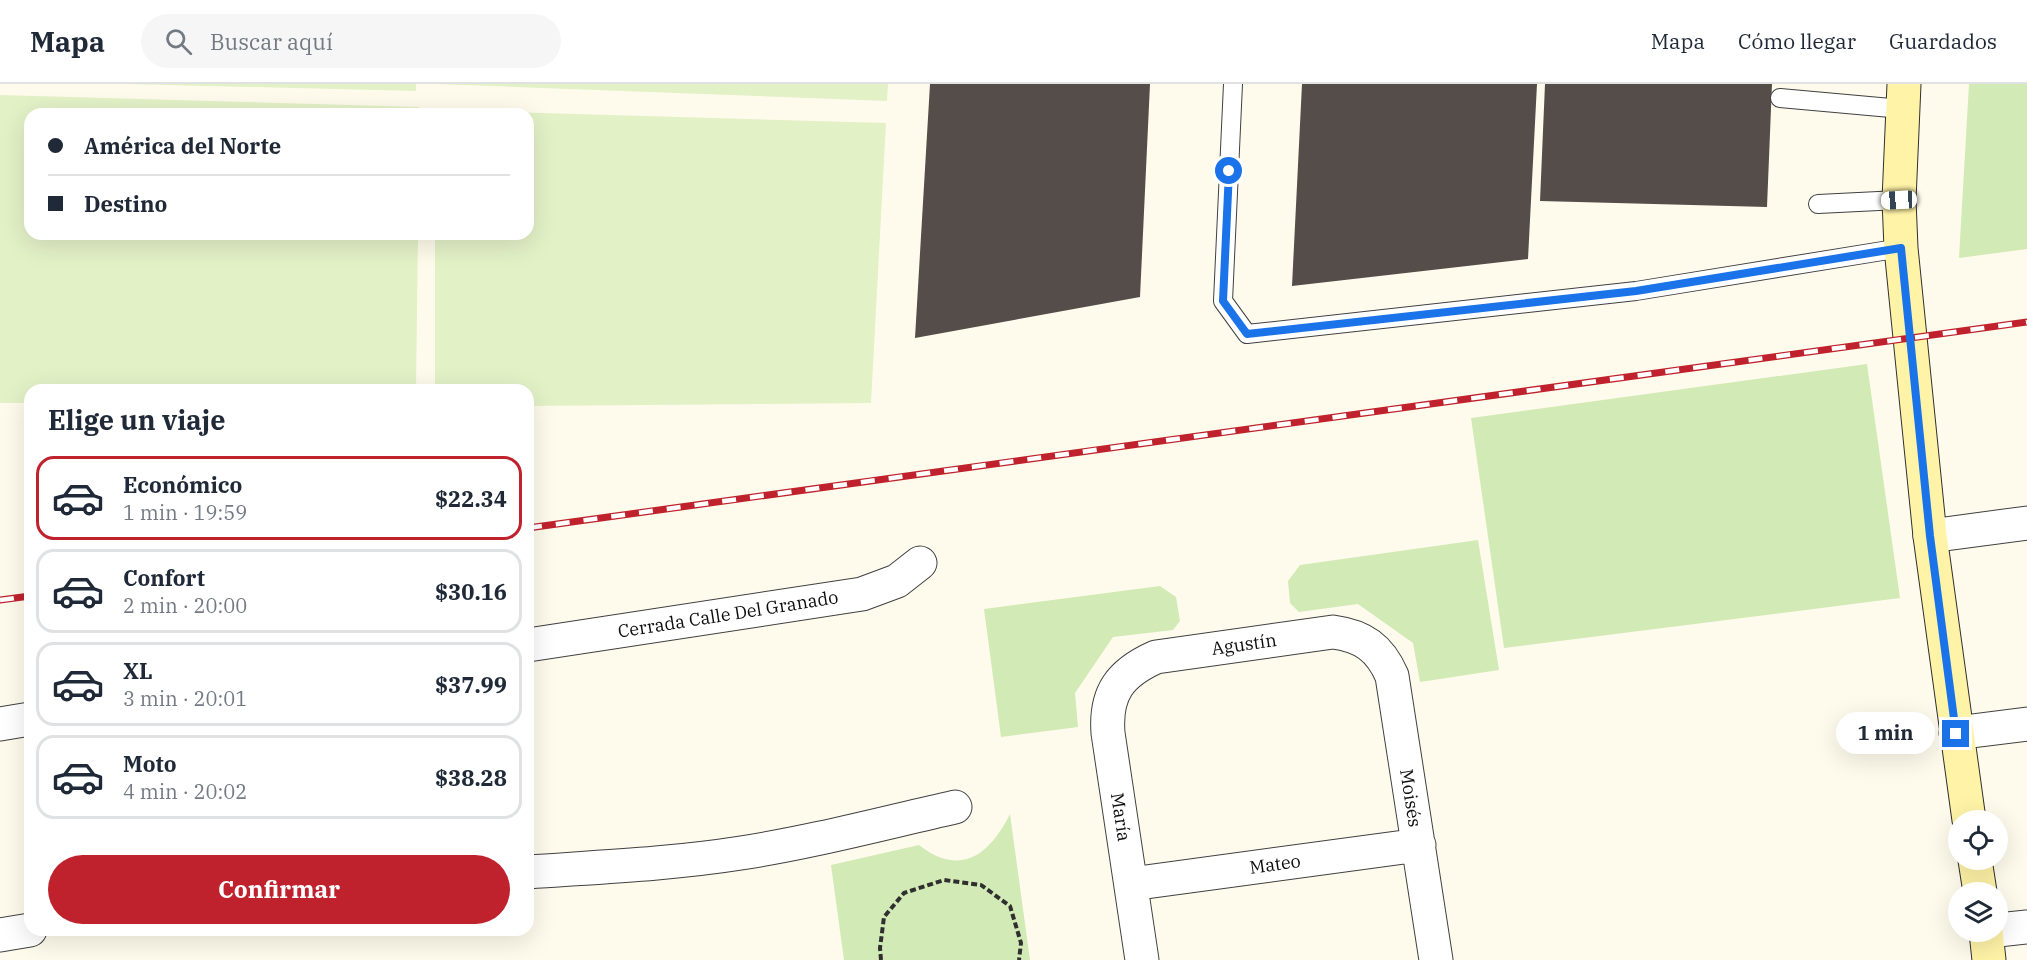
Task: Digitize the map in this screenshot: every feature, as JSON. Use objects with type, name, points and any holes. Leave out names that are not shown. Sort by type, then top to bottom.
[{"type":"street","points":[[1903,96],[1899,200],[1901,248],[1930,536],[1967,810]]},
{"type":"street","points":[[1930,536],[2027,523]]},
{"type":"street","name":"Cerrada Calle Del Granado","points":[[534,644],[862,594],[897,581],[920,562]]},
{"type":"street","name":"Agustín","points":[[1122,679],[1138,665],[1156,657],[1333,632],[1353,635],[1370,644]]},
{"type":"street","name":"Moisés","points":[[1370,644],[1386,662],[1392,676],[1436,960]]},
{"type":"street","name":"María","points":[[1122,679],[1112,693],[1106,711],[1142,960]]},
{"type":"street","points":[[0,724],[24,720]]},
{"type":"street","points":[[1956,734],[2027,724]]},
{"type":"street","points":[[534,872],[684,861],[741,853],[799,843],[955,807]]},
{"type":"street","name":"Mateo","points":[[1131,884],[1419,845]]},
{"type":"street","points":[[2008,929],[2027,927]]},
{"type":"street","points":[[0,935],[24,931]]},
{"type":"street","points":[[1987,942],[1989,960]]},
{"type":"lane","points":[[1233,84],[1223,301],[1247,334],[1636,291],[1901,248]]},
{"type":"lane","points":[[1780,98],[1903,96]]},
{"type":"lane","points":[[1818,204],[1899,200]]},
{"type":"path","points":[[881,960],[884,917],[904,893],[944,880],[981,885],[1010,906],[1021,943],[1019,960]]},
{"type":"green space","points":[[126,84],[416,84],[416,91]]},
{"type":"green space","points":[[437,84],[888,84],[887,101]]},
{"type":"green space","points":[[1969,84],[2027,84],[2027,249],[1959,258]]},
{"type":"green space","points":[[0,95],[419,107],[24,108],[24,240],[418,240],[416,384],[24,384],[24,403],[0,403]]},
{"type":"green space","points":[[534,113],[886,123],[871,403],[534,406],[534,384],[435,384],[435,240],[534,240]]},
{"type":"green space","points":[[1867,364],[1900,598],[1504,648],[1471,418]]},
{"type":"green space","points":[[1478,540],[1499,670],[1420,682],[1413,643],[1358,604],[1299,612],[1290,603],[1288,581],[1300,565]]},
{"type":"green space","points":[[1160,586],[1176,597],[1180,621],[1173,630],[1113,637],[1075,693],[1078,727],[1001,737],[984,609]]},
{"type":"green space","points":[[1010,814],[1030,960],[844,960],[831,865],[919,845],[934,855],[948,860],[973,857],[993,840]]},
{"type":"building","points":[[930,84],[1150,84],[1140,297],[915,338]]},
{"type":"building","points":[[1302,84],[1537,84],[1528,259],[1292,286]]},
{"type":"building","points":[[1545,84],[1772,84],[1767,207],[1540,201]]},
{"type":"railway","points":[[534,527],[2027,322]]},
{"type":"railway","points":[[0,600],[24,597]]},
{"type":"route","points":[[1229,171],[1223,301],[1247,334],[1636,291],[1901,248],[1930,536],[1956,734]]}]
